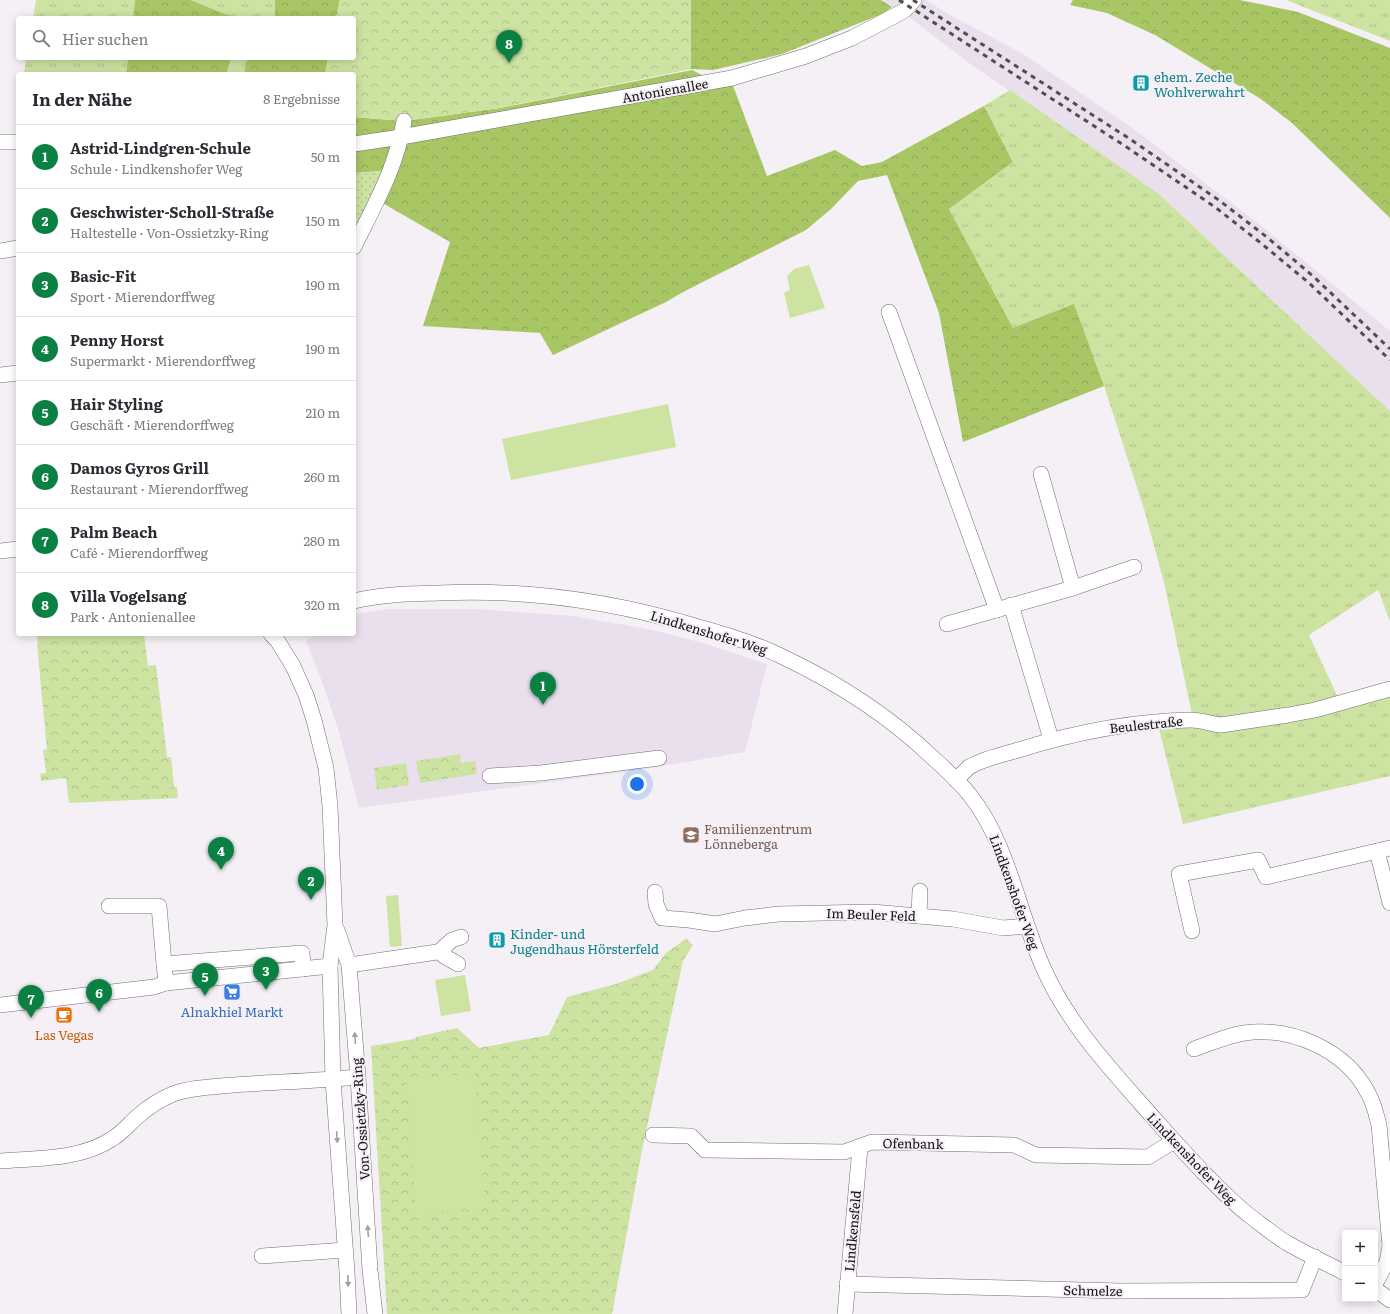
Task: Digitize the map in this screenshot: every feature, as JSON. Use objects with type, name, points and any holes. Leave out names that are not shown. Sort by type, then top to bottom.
[{"type":"street","name":"Antonienallee","points":[[356,144],[732,78],[806,56],[852,38],[905,10],[914,0]]},
{"type":"street","points":[[356,242],[379,197],[393,164],[404,121]]},
{"type":"street","points":[[0,142],[16,142]]},
{"type":"street","points":[[0,251],[16,248]]},
{"type":"street","points":[[889,312],[954,495],[997,610]]},
{"type":"street","points":[[0,375],[16,373]]},
{"type":"street","points":[[1040,474],[1072,588]]},
{"type":"street","points":[[0,551],[16,549]]},
{"type":"street","points":[[947,624],[1072,588],[1134,567]]},
{"type":"street","name":"Lindkenshofer Weg","points":[[356,600],[369,597],[394,595],[476,591],[551,596],[631,609],[672,618],[748,642],[780,655],[822,677],[888,719],[919,745],[970,794],[987,820],[1001,848],[1026,926],[1051,984],[1061,1003],[1075,1023],[1115,1075],[1220,1190],[1249,1216],[1285,1242],[1342,1271]]},
{"type":"street","points":[[1011,605],[1051,739]]},
{"type":"street","name":"Von-Ossietzky-Ring","points":[[277,636],[306,695],[326,768],[330,806],[335,925],[330,966],[333,1080],[349,1314]]},
{"type":"street","name":"Beulestraße","points":[[956,780],[970,767],[988,759],[1051,739],[1095,730],[1157,721],[1194,720],[1212,724],[1221,724],[1288,715],[1342,703],[1390,689]]},
{"type":"street","points":[[490,776],[541,773],[660,758]]},
{"type":"street","points":[[1192,931],[1179,874],[1258,860],[1266,877],[1384,849],[1390,903]]},
{"type":"street","points":[[920,891],[920,916]]},
{"type":"street","name":"Im Beuler Feld","points":[[655,892],[656,904],[662,918],[715,924],[745,918],[778,914],[872,912],[953,919],[1003,928],[1026,926]]},
{"type":"street","points":[[109,906],[159,906],[166,983]]},
{"type":"street","name":"Von-Ossietzky-Ring","points":[[335,925],[348,965],[358,1077],[370,1270],[375,1314]]},
{"type":"street","points":[[458,964],[444,956],[443,948],[452,940],[461,937]]},
{"type":"street","points":[[348,965],[444,951]]},
{"type":"street","points":[[164,964],[302,953],[303,968]]},
{"type":"street","points":[[0,1004],[154,987],[166,983],[330,966]]},
{"type":"street","points":[[1194,1049],[1227,1036],[1245,1033],[1264,1032],[1284,1035],[1303,1040],[1332,1053],[1349,1067],[1361,1081],[1375,1108],[1379,1125],[1390,1246],[1387,1262],[1378,1278]]},
{"type":"street","points":[[0,1161],[62,1155],[90,1150],[120,1134],[138,1116],[161,1100],[184,1091],[258,1083],[333,1080],[358,1077]]},
{"type":"street","name":"Ofenbank","points":[[653,1135],[691,1136],[706,1150],[844,1152],[860,1148],[872,1142],[1014,1145],[1036,1155],[1148,1157],[1174,1141]]},
{"type":"street","name":"Lindkensfeld","points":[[845,1314],[860,1148]]},
{"type":"street","points":[[262,1256],[345,1250]]},
{"type":"street","name":"Schmelze","points":[[847,1284],[1121,1291],[1302,1290],[1315,1257]]},
{"type":"street","points":[[1378,1291],[1390,1300]]},
{"type":"shaded area","points":[[881,0],[926,0],[950,15],[1023,54],[1131,127],[1259,224],[1390,331],[1390,411],[1159,194],[969,63],[905,14]]},
{"type":"shaded area","points":[[390,609],[475,609],[573,616],[653,630],[703,643],[767,664],[745,752],[639,770],[359,808],[339,732],[306,641],[312,636],[356,636],[356,614]]},
{"type":"green space","points":[[36,0],[135,0],[133,16],[33,16]]},
{"type":"green space","points":[[135,0],[191,0],[232,16],[133,16]]},
{"type":"green space","points":[[191,0],[275,0],[275,16],[232,16]]},
{"type":"green space","points":[[275,0],[340,0],[336,16],[275,16]]},
{"type":"green space","points":[[340,0],[691,0],[691,69],[499,108],[404,121],[356,117],[356,72],[325,72],[328,60],[356,60],[356,16],[336,16]]},
{"type":"green space","points":[[691,0],[881,0],[892,7],[882,14],[782,54],[713,70],[691,69]]},
{"type":"green space","points":[[1073,0],[1240,0],[1298,12],[1390,48],[1390,218],[1292,123],[1261,99],[1155,35],[1107,13],[1070,5]]},
{"type":"green space","points":[[1286,0],[1390,0],[1390,41]]},
{"type":"green space","points":[[26,60],[128,60],[126,72],[24,72]]},
{"type":"green space","points":[[128,60],[230,60],[228,72],[126,72]]},
{"type":"green space","points":[[231,60],[247,60],[244,72],[228,72]]},
{"type":"green space","points":[[247,60],[328,60],[325,72],[244,72]]},
{"type":"green space","points":[[692,70],[714,81],[732,83],[767,176],[835,150],[862,166],[882,162],[984,106],[1013,162],[949,209],[1013,328],[1074,304],[1104,386],[963,442],[939,313],[887,175],[858,181],[831,209],[806,230],[666,302],[553,355],[540,333],[423,326],[450,242],[374,198],[383,171],[356,173],[356,117],[404,121],[500,108]]},
{"type":"green space","points":[[1010,90],[1159,194],[1390,411],[1390,621],[1378,590],[1309,635],[1340,702],[1390,684],[1390,776],[1183,824],[1157,721],[1193,719],[1164,582],[1144,509],[1104,386],[1074,305],[1013,328],[949,209],[1013,162],[984,106]]},
{"type":"green space","points":[[383,171],[356,232],[356,173]]},
{"type":"green space","points":[[809,265],[825,308],[790,318],[784,293],[790,290],[787,276],[794,269]]},
{"type":"green space","points":[[668,404],[676,447],[511,480],[502,439]]},
{"type":"green space","points":[[37,636],[144,636],[148,666],[156,665],[167,757],[171,757],[174,787],[177,787],[178,798],[69,803],[66,778],[41,781],[40,774],[46,773],[43,750],[47,749]]},
{"type":"green space","points":[[460,754],[461,763],[475,761],[477,774],[420,783],[416,761]]},
{"type":"green space","points":[[406,763],[409,785],[377,790],[374,768]]},
{"type":"green space","points":[[398,895],[402,946],[390,947],[386,896]]},
{"type":"green space","points":[[686,939],[693,945],[683,961],[642,1150],[612,1314],[387,1314],[371,1046],[415,1039],[416,1037],[457,1028],[479,1048],[549,1035],[567,997],[616,984],[653,970],[666,953]]},
{"type":"green space","points":[[465,975],[471,1011],[441,1016],[435,980]]},
{"type":"green space","points":[[475,1074],[485,1208],[416,1213],[407,1079]]},
{"type":"railway","points":[[899,0],[1125,146],[1215,207],[1309,283],[1390,360]]},
{"type":"railway","points":[[913,0],[1130,139],[1220,201],[1268,238],[1314,277],[1390,349]]},
{"type":"place","name":"Villa Vogelsang","points":[[509,63]]},
{"type":"place","name":"ehem. Zeche Wohlverwahrt","points":[[1141,83]]},
{"type":"place","name":"Astrid-Lindgren-Schule","points":[[543,705]]},
{"type":"place","name":"Familienzentrum Lönneberga","points":[[691,835]]},
{"type":"place","name":"Penny Horst","points":[[221,870]]},
{"type":"place","name":"Geschwister-Scholl-Straße","points":[[311,900]]},
{"type":"place","name":"Kinder- und Jugendhaus Hörsterfeld","points":[[497,940]]},
{"type":"place","name":"Basic-Fit","points":[[266,990]]},
{"type":"place","name":"Alnakhiel Markt","points":[[232,992]]},
{"type":"place","name":"Hair Styling","points":[[205,996]]},
{"type":"place","name":"Damos Gyros Grill","points":[[99,1012]]},
{"type":"place","name":"Las Vegas","points":[[64,1015]]},
{"type":"place","name":"Palm Beach","points":[[31,1018]]}]
